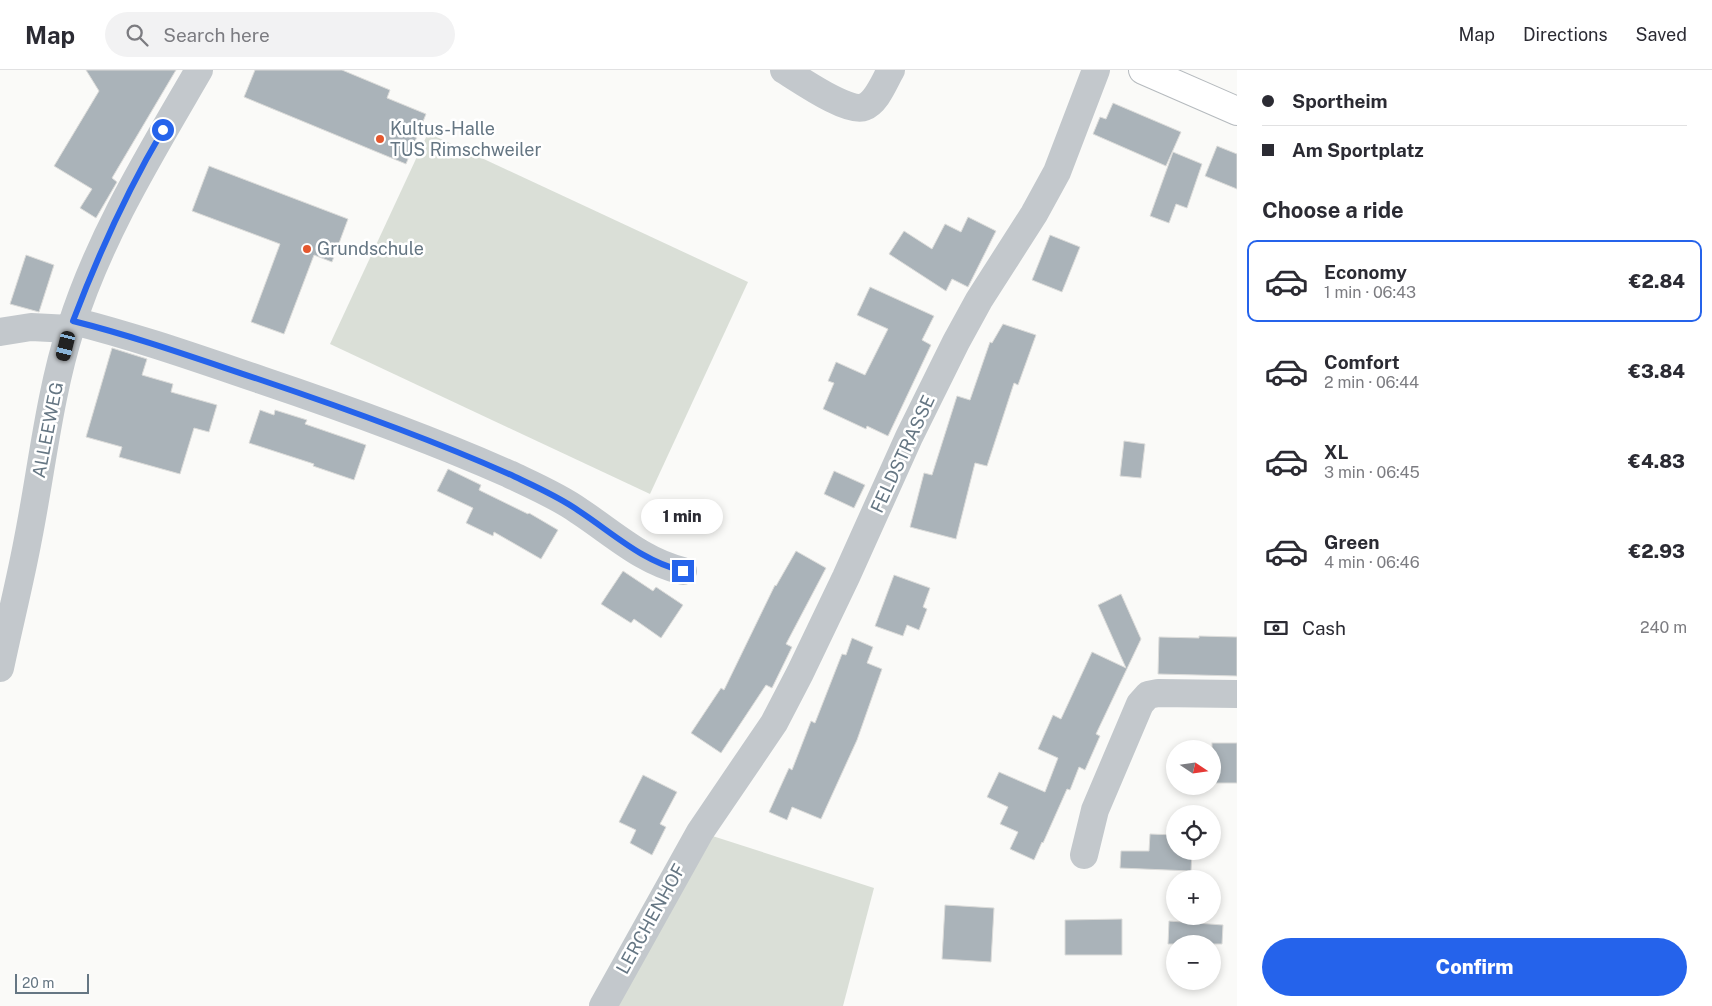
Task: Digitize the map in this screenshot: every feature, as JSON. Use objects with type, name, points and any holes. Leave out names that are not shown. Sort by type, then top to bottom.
[{"type":"main road","points":[[1142,70],[1237,111]]},
{"type":"street","points":[[199,70],[206,70]]},
{"type":"street","name":"ALLEEWEG","points":[[0,668],[28,540],[58,379],[71,325],[91,273],[146,160],[199,70]]},
{"type":"street","points":[[784,70],[836,101],[857,109],[873,101],[891,70]]},
{"type":"street","name":"FELDSTRASSE","points":[[700,832],[774,723],[846,577],[909,436],[956,342],[1034,214],[1057,172],[1096,70]]},
{"type":"street","points":[[0,332],[31,327],[71,325],[146,341],[294,391],[422,438],[535,487],[577,509],[643,556],[665,567],[683,571]]},
{"type":"street","points":[[1084,855],[1098,801],[1140,704],[1148,695],[1158,693],[1237,694]]},
{"type":"street","name":"LERCHENHOF","points":[[603,1006],[700,832]]},
{"type":"shaded area","points":[[428,133],[748,282],[650,494],[330,344]]},
{"type":"shaded area","points":[[700,832],[874,888],[843,1006],[603,1006]]},
{"type":"building","points":[[86,70],[176,70],[112,178],[117,182],[96,218],[80,208],[92,189],[54,166],[99,91]]},
{"type":"building","name":"Kultus-Halle TUS Rimschweiler","points":[[255,70],[342,70],[390,90],[387,98],[426,114],[406,164],[244,97]]},
{"type":"building","points":[[1113,103],[1181,132],[1166,166],[1093,134],[1100,117],[1106,119]]},
{"type":"building","points":[[1217,146],[1237,154],[1237,189],[1205,176]]},
{"type":"building","points":[[1173,152],[1202,164],[1187,208],[1176,204],[1169,223],[1150,216]]},
{"type":"building","name":"Grundschule","points":[[209,166],[348,219],[332,262],[314,255],[284,334],[251,322],[280,244],[192,211]]},
{"type":"building","points":[[968,217],[996,231],[968,287],[952,279],[946,291],[889,254],[904,231],[932,249],[945,224],[961,232]]},
{"type":"building","points":[[1050,235],[1080,247],[1062,292],[1032,280]]},
{"type":"building","points":[[26,255],[54,265],[39,312],[10,304]]},
{"type":"building","points":[[870,287],[934,316],[922,340],[931,345],[888,436],[867,426],[866,429],[823,409],[834,383],[828,381],[836,362],[865,375],[888,329],[857,315]]},
{"type":"building","points":[[1003,324],[1036,335],[1018,385],[1014,383],[987,466],[975,463],[956,539],[910,527],[924,473],[932,475],[957,396],[970,400],[990,342],[992,343]]},
{"type":"building","points":[[112,348],[147,359],[142,375],[173,384],[171,392],[217,405],[209,432],[194,428],[180,474],[119,457],[122,447],[86,437]]},
{"type":"building","points":[[260,410],[274,415],[275,410],[307,420],[305,424],[366,445],[354,480],[313,466],[314,464],[249,443]]},
{"type":"building","points":[[1124,441],[1145,444],[1141,478],[1120,476]]},
{"type":"building","points":[[448,469],[481,485],[479,490],[529,513],[558,530],[541,559],[494,532],[493,536],[466,523],[473,508],[437,491]]},
{"type":"building","points":[[834,471],[865,485],[854,508],[824,494]]},
{"type":"building","points":[[796,551],[826,568],[786,644],[792,647],[772,688],[766,685],[721,753],[691,733],[721,688],[724,690],[775,585]]},
{"type":"building","points":[[623,571],[653,591],[656,587],[683,605],[661,638],[634,619],[631,623],[601,604]]},
{"type":"building","points":[[894,575],[930,588],[923,607],[927,609],[919,630],[907,625],[903,636],[875,626]]},
{"type":"building","points":[[1121,594],[1141,639],[1096,734],[1100,736],[1085,770],[1079,767],[1070,790],[1067,789],[1034,860],[1010,849],[1018,832],[1000,824],[1008,807],[987,797],[999,772],[1045,792],[1058,758],[1038,749],[1053,715],[1061,719],[1092,652],[1126,668],[1098,605]]},
{"type":"building","points":[[1199,636],[1237,637],[1237,676],[1158,674],[1159,637],[1199,638]]},
{"type":"building","points":[[852,638],[873,647],[867,663],[882,669],[857,740],[821,819],[792,807],[787,820],[769,812],[789,768],[792,770],[811,721],[815,723],[842,654],[846,655]]},
{"type":"building","points":[[1221,743],[1237,743],[1237,783],[1221,783]]},
{"type":"building","points":[[643,775],[677,792],[660,824],[666,827],[652,855],[630,843],[636,830],[619,822]]},
{"type":"building","points":[[1150,834],[1166,835],[1166,860],[1192,860],[1191,870],[1120,868],[1121,851],[1149,851]]},
{"type":"building","points":[[945,905],[994,908],[991,962],[942,959]]},
{"type":"building","points":[[1122,919],[1122,955],[1065,955],[1065,920]]},
{"type":"building","points":[[1169,925],[1223,925],[1222,944],[1221,935],[1168,935]]},
{"type":"place","name":"Kultus-Halle TUS Rimschweiler","points":[[380,139]]},
{"type":"place","name":"Grundschule","points":[[307,249]]},
{"type":"route","points":[[163,130],[107,237],[73,321],[146,341],[294,391],[422,438],[535,487],[577,509],[643,556],[665,567],[683,571]]}]
